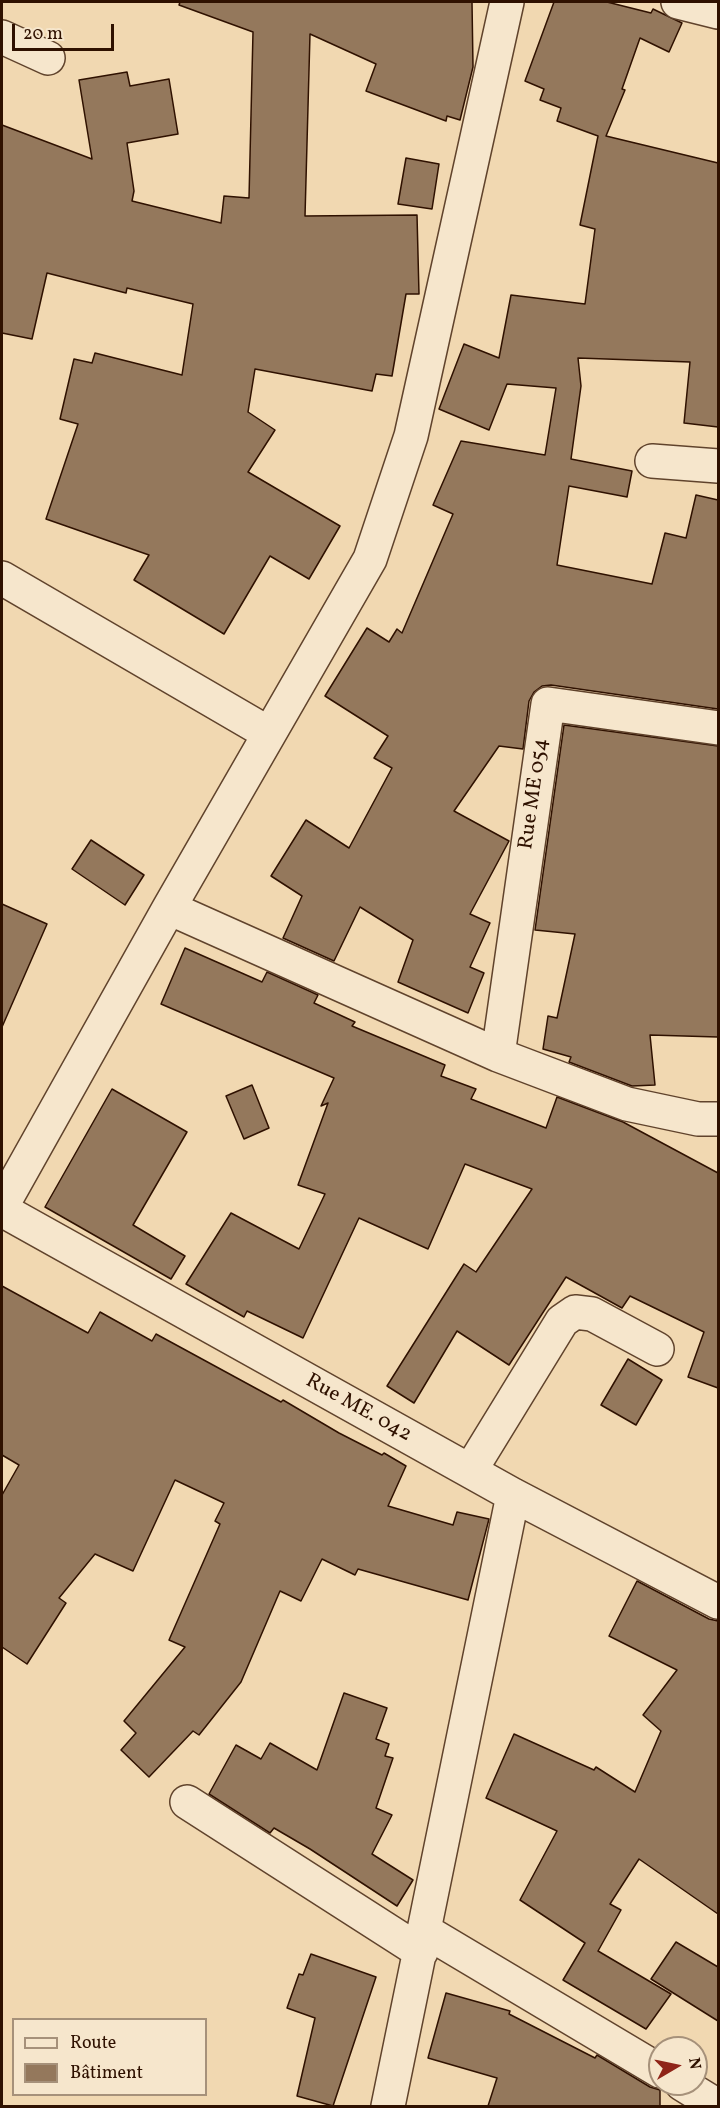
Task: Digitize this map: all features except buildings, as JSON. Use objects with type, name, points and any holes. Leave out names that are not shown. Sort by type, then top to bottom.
[{"type":"street","points":[[2,1208],[169,908],[369,559],[411,436],[507,2]]},
{"type":"street","points":[[678,2],[718,12]]},
{"type":"street","points":[[2,37],[48,58]]},
{"type":"street","points":[[651,461],[718,466]]},
{"type":"street","points":[[2,578],[268,733]]},
{"type":"street","name":"Rue ME 054","points":[[498,1055],[548,704],[718,728]]},
{"type":"street","points":[[169,908],[498,1055],[627,1104],[698,1119],[718,1119]]},
{"type":"street","name":"Rue ME. 042","points":[[2,1208],[513,1496],[718,1602]]},
{"type":"street","points":[[470,1471],[562,1321],[575,1312],[592,1314],[657,1350]]},
{"type":"street","points":[[388,2106],[513,1496]]},
{"type":"street","points":[[187,1802],[423,1942],[648,2064]]},
{"type":"street","points":[[702,2096],[718,2106]]}]
